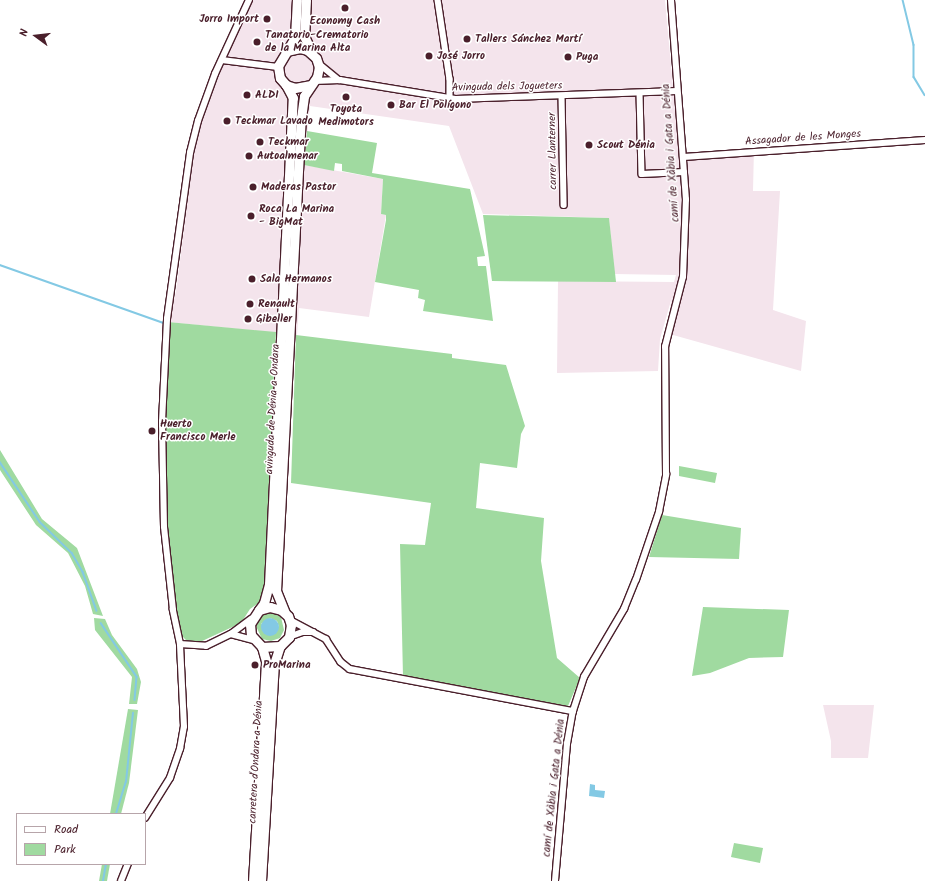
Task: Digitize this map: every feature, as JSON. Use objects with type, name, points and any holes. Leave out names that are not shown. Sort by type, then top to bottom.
[{"type":"main road","points":[[297,0],[295,37],[280,60],[278,67],[280,78],[286,85],[296,88],[312,83],[318,72],[318,63],[304,36],[306,0]]},
{"type":"main road","points":[[287,51],[300,48],[313,54]]},
{"type":"main road","name":"avinguda de Dénia a Ondara","points":[[287,617],[277,597],[276,584],[302,100],[312,83]]},
{"type":"main road","name":"avinguda de Dénia a Ondara","points":[[259,610],[264,603],[269,584],[293,98],[286,85]]},
{"type":"main road","points":[[276,608],[287,617],[289,637],[280,646],[262,647],[254,640],[250,630],[251,619],[259,610],[276,608]]},
{"type":"main road","name":"carretera d'Ondara a Dénia","points":[[261,881],[274,668],[280,646]]},
{"type":"main road","name":"carretera d'Ondara a Dénia","points":[[253,881],[266,661],[262,647]]},
{"type":"street","points":[[146,816],[170,778],[180,749],[184,727],[180,644],[173,610],[164,527],[162,430],[166,326],[190,153],[203,103],[249,0]]},
{"type":"street","points":[[438,0],[450,79],[450,98]]},
{"type":"street","name":"camí de Xàbia i Gata a Dénia","points":[[555,881],[567,744],[573,711],[584,677],[624,609],[659,512],[666,463],[666,336],[683,278],[686,200],[671,0]]},
{"type":"street","points":[[222,60],[278,67]]},
{"type":"street","name":"Avinguda dels Jogueters","points":[[318,63],[340,80]]},
{"type":"street","name":"Avinguda dels Jogueters","points":[[312,83],[340,80],[450,98],[562,96],[677,91]]},
{"type":"street","points":[[640,93],[642,174],[684,172]]},
{"type":"street","name":"carrer Llanterner","points":[[562,96],[564,205]]},
{"type":"street","name":"Assagador de les Monges","points":[[683,157],[925,140]]},
{"type":"street","points":[[287,617],[317,632],[350,669],[573,711]]},
{"type":"street","points":[[180,644],[206,646],[231,634],[251,619]]},
{"type":"street","points":[[289,637],[303,632],[317,632]]},
{"type":"street","points":[[231,634],[254,640]]},
{"type":"street","points":[[121,881],[128,865]]},
{"type":"shaded area","points":[[245,0],[665,0],[679,153],[754,148],[753,191],[780,191],[773,310],[806,321],[801,371],[666,333],[672,297],[660,339],[658,371],[557,373],[558,281],[674,282],[676,275],[614,274],[609,218],[483,214],[449,126],[310,106],[304,165],[383,179],[381,214],[386,215],[369,317],[299,308],[297,335],[168,322],[176,292],[194,151],[201,121],[224,62],[236,37]]},
{"type":"shaded area","points":[[823,705],[874,705],[868,758],[831,758],[831,741]]},
{"type":"green space","points":[[307,131],[377,143],[372,173],[470,189],[485,256],[477,257],[478,266],[486,266],[493,321],[423,311],[425,300],[418,298],[419,290],[375,282],[386,220],[386,215],[381,214],[383,179],[342,171],[342,164],[335,163],[334,171],[304,165]]},
{"type":"green space","points":[[483,215],[609,218],[616,282],[492,281]]},
{"type":"green space","points":[[168,322],[276,332],[264,587],[260,602],[250,609],[241,623],[200,642],[188,642],[181,635],[175,613],[165,528],[164,420]]},
{"type":"green space","points":[[296,335],[452,354],[452,358],[506,365],[525,426],[521,434],[517,468],[480,463],[476,508],[544,518],[541,561],[557,658],[580,678],[568,706],[403,677],[400,544],[425,545],[431,503],[291,483]]},
{"type":"green space","points":[[0,450],[42,519],[77,548],[103,616],[93,614],[85,586],[68,553],[36,525],[0,470]]},
{"type":"green space","points":[[679,466],[717,473],[715,483],[679,476]]},
{"type":"green space","points":[[662,515],[741,528],[739,559],[649,557]]},
{"type":"green space","points":[[703,607],[789,610],[783,657],[749,658],[710,673],[692,676]]},
{"type":"green space","points":[[273,613],[281,617],[284,630],[280,638],[271,641],[262,639],[256,626],[263,614]],"holes":[[[270,618],[277,621],[279,627],[261,624]]]},
{"type":"green space","points":[[94,618],[105,619],[112,635],[137,669],[141,682],[137,704],[129,704],[132,677],[95,630]]},
{"type":"green space","points":[[128,709],[138,710],[129,783],[121,813],[110,813]]},
{"type":"green space","points":[[734,843],[763,848],[760,863],[731,857]]},
{"type":"green space","points":[[102,865],[110,865],[107,881],[99,881]]},
{"type":"water","points":[[270,618],[276,621],[279,627],[276,633],[270,636],[264,633],[261,627],[264,621]]},
{"type":"water","points":[[590,784],[595,785],[595,790],[605,791],[604,798],[589,796]]},
{"type":"waterway","points":[[903,0],[914,45],[914,77],[925,95]]},
{"type":"waterway","points":[[0,265],[164,323]]},
{"type":"waterway","points":[[0,462],[40,522],[72,553],[83,572],[97,611]]},
{"type":"waterway","points":[[101,623],[137,677],[135,700]]},
{"type":"waterway","points":[[116,813],[126,782],[133,713]]},
{"type":"waterway","points":[[103,881],[106,865]]},
{"type":"place","name":"Economy Cash","points":[[345,8]]},
{"type":"place","name":"Jorro Import","points":[[267,19]]},
{"type":"place","name":"Tallers Sánchez Martí","points":[[467,39]]},
{"type":"place","name":"Tanatorio-Crematorio de la Marina Alta","points":[[257,42]]},
{"type":"place","name":"José Jorro","points":[[429,56]]},
{"type":"place","name":"Puga","points":[[568,57]]},
{"type":"place","name":"ALDI","points":[[247,95]]},
{"type":"place","name":"Toyota Medimotors","points":[[346,97]]},
{"type":"place","name":"Bar El Polígono","points":[[391,105]]},
{"type":"place","name":"Teckmar Lavado","points":[[227,121]]},
{"type":"place","name":"Teckmar","points":[[260,142]]},
{"type":"place","name":"Scout Dénia","points":[[589,145]]},
{"type":"place","name":"Autoalmenar","points":[[249,156]]},
{"type":"place","name":"Maderas Pastor","points":[[253,187]]},
{"type":"place","name":"Roca La Marina - BigMat","points":[[251,216]]},
{"type":"place","name":"Sala Hermanos","points":[[252,279]]},
{"type":"place","name":"Renault","points":[[250,304]]},
{"type":"place","name":"Gibeller","points":[[248,319]]},
{"type":"place","name":"Huerto Francisco Merle","points":[[152,431]]},
{"type":"place","name":"ProMarina","points":[[255,665]]}]
